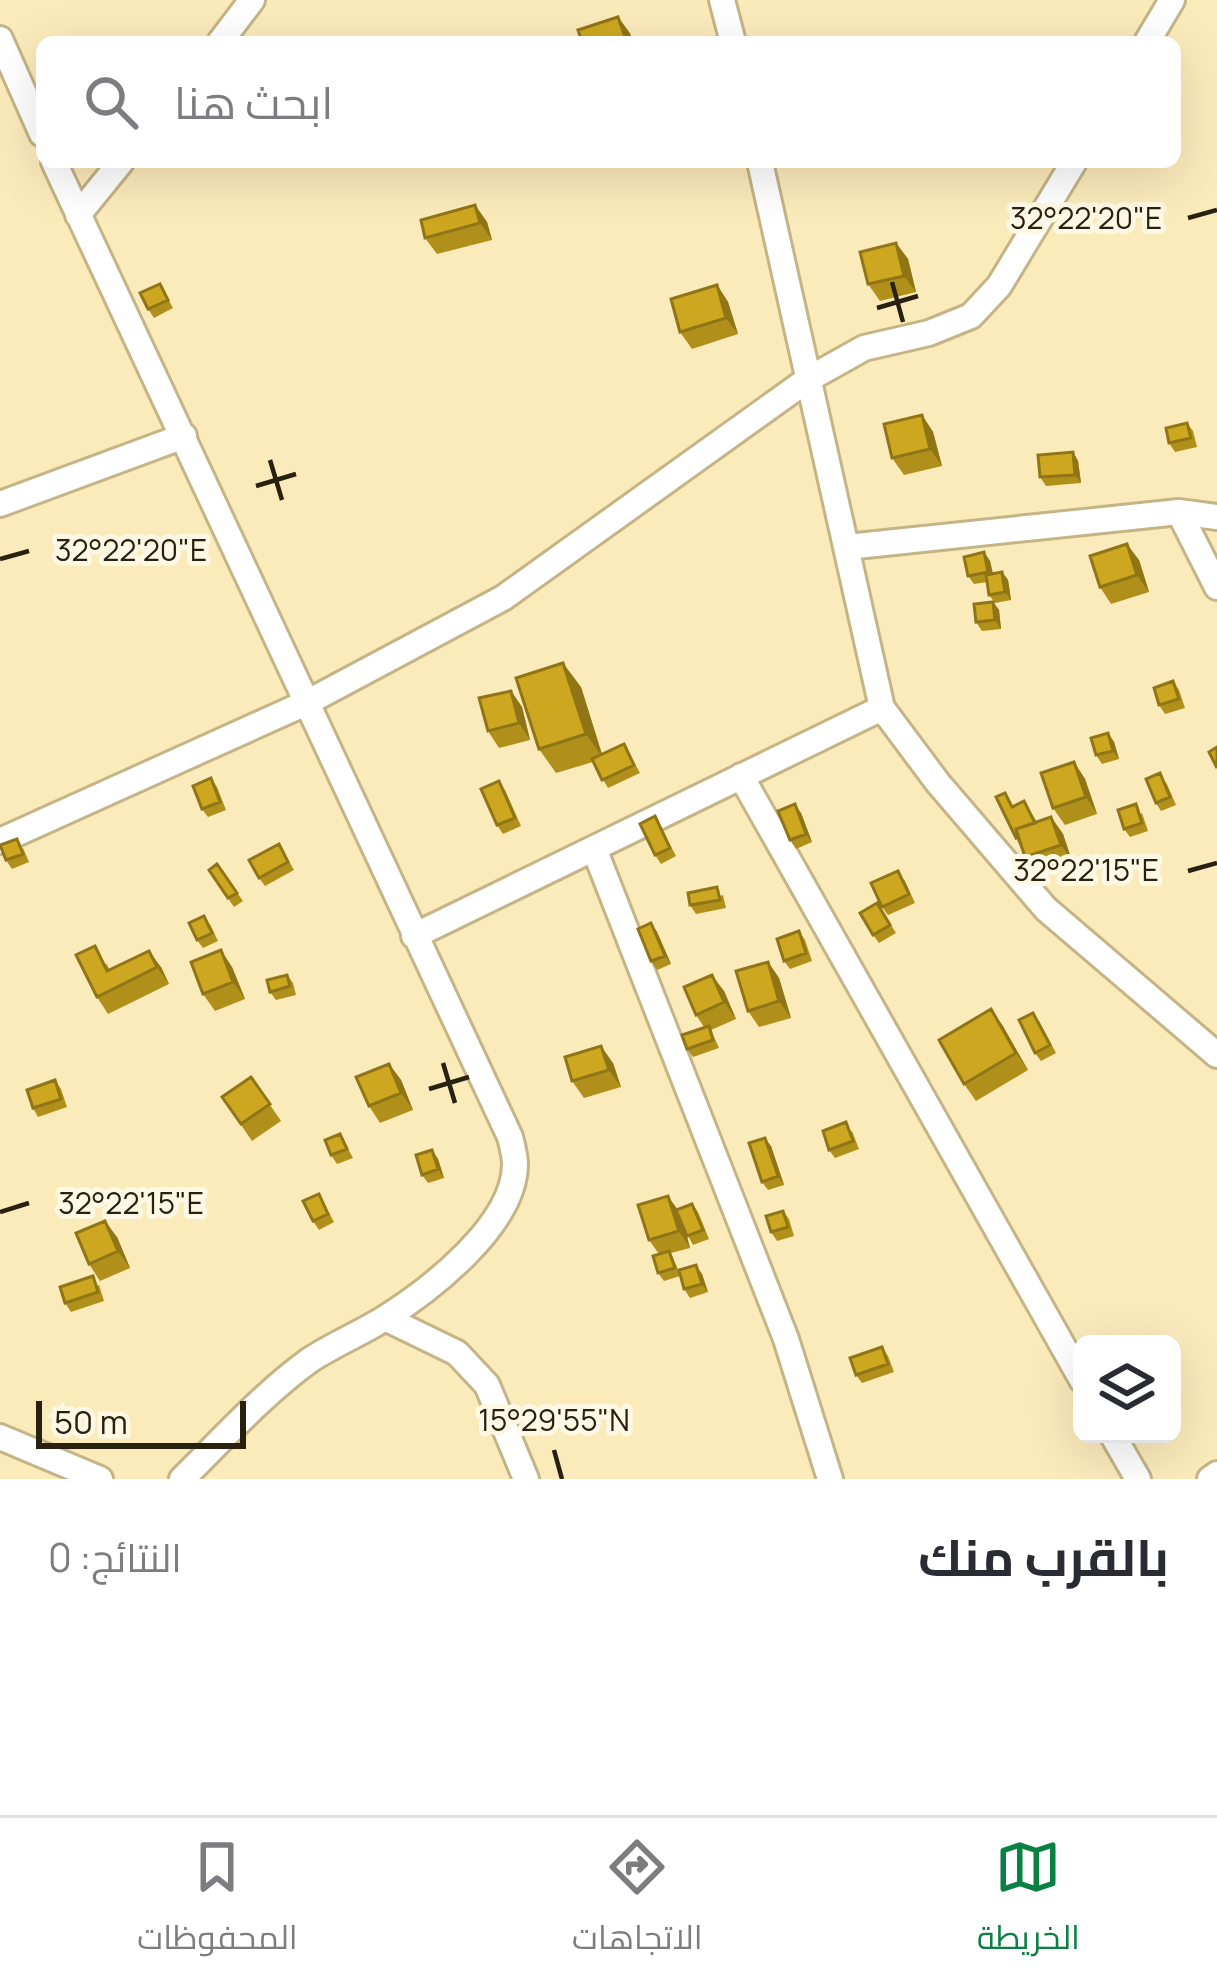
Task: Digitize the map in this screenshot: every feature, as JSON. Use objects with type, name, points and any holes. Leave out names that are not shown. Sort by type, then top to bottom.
[{"type":"street","points":[[225,36],[252,0]]},
{"type":"street","points":[[722,0],[731,36]]},
{"type":"street","points":[[1151,36],[1172,0]]},
{"type":"street","points":[[0,39],[36,120]]},
{"type":"street","points":[[57,168],[510,1137],[515,1165],[509,1189],[488,1230],[451,1272],[385,1318],[311,1360],[182,1479]]},
{"type":"street","points":[[78,215],[116,168]]},
{"type":"street","points":[[761,168],[882,708],[938,783],[1046,909],[1217,1055]]},
{"type":"street","points":[[0,841],[308,702],[503,598],[807,380],[864,348],[928,333],[971,316],[999,286],[1070,168]]},
{"type":"street","points":[[0,504],[184,436]]},
{"type":"street","points":[[847,548],[1179,512],[1217,517]]},
{"type":"street","points":[[1179,512],[1217,587]]},
{"type":"street","points":[[414,937],[882,708]]},
{"type":"street","points":[[741,776],[1073,1364]]},
{"type":"street","points":[[595,851],[786,1339],[830,1479]]},
{"type":"street","points":[[385,1318],[457,1353],[487,1385],[526,1479]]},
{"type":"street","points":[[0,1436],[100,1479]]},
{"type":"street","points":[[1117,1443],[1138,1479]]},
{"type":"building","points":[[618,17],[625,36],[580,36],[578,30]]},
{"type":"building","points":[[475,205],[480,223],[425,238],[421,220]]},
{"type":"building","points":[[896,243],[904,276],[868,284],[860,252]]},
{"type":"building","points":[[160,284],[168,300],[148,309],[140,293]]},
{"type":"building","points":[[717,285],[726,318],[680,332],[671,299]]},
{"type":"building","points":[[922,415],[930,449],[892,458],[884,424]]},
{"type":"building","points":[[1187,423],[1191,438],[1169,443],[1166,428]]},
{"type":"building","points":[[1073,452],[1075,475],[1040,477],[1038,455]]},
{"type":"building","points":[[1127,544],[1137,575],[1100,587],[1090,556]]},
{"type":"building","points":[[984,552],[988,572],[968,576],[964,557]]},
{"type":"building","points":[[1002,572],[1005,592],[989,595],[986,575]]},
{"type":"building","points":[[993,602],[995,620],[976,622],[974,604]]},
{"type":"building","points":[[563,663],[586,734],[539,749],[516,678]]},
{"type":"building","points":[[1173,681],[1179,699],[1159,705],[1154,688]]},
{"type":"building","points":[[511,691],[519,723],[488,731],[479,698]]},
{"type":"building","points":[[1108,733],[1113,751],[1096,755],[1091,738]]},
{"type":"building","points":[[624,744],[634,765],[602,780],[592,759]]},
{"type":"building","points":[[1074,762],[1086,797],[1053,808],[1041,773]]},
{"type":"building","points":[[1160,773],[1170,797],[1156,803],[1146,779]]},
{"type":"building","points":[[211,778],[220,802],[202,809],[193,786]]},
{"type":"building","points":[[499,781],[515,818],[497,825],[481,789]]},
{"type":"building","points":[[1005,793],[1012,807],[1024,801],[1035,823],[1016,829],[1016,838],[996,797]]},
{"type":"building","points":[[795,804],[806,834],[790,840],[778,811]]},
{"type":"building","points":[[1136,804],[1142,823],[1124,829],[1118,810]]},
{"type":"building","points":[[655,816],[670,848],[655,855],[640,824]]},
{"type":"building","points":[[1051,817],[1061,845],[1025,857],[1016,829]]},
{"type":"building","points":[[17,839],[23,854],[6,860],[0,845]]},
{"type":"building","points":[[279,844],[288,862],[259,878],[249,860]]},
{"type":"building","points":[[217,864],[237,893],[228,898],[209,870]]},
{"type":"building","points":[[898,871],[909,894],[882,907],[871,883]]},
{"type":"building","points":[[717,887],[720,900],[690,905],[688,893]]},
{"type":"building","points":[[877,903],[890,925],[873,935],[860,913]]},
{"type":"building","points":[[204,916],[212,933],[197,940],[189,923]]},
{"type":"building","points":[[651,923],[665,956],[651,961],[638,929]]},
{"type":"building","points":[[799,931],[806,953],[784,961],[777,939]]},
{"type":"building","points":[[95,946],[107,971],[149,951],[157,967],[97,997],[76,955]]},
{"type":"building","points":[[221,950],[233,982],[203,994],[191,962]]},
{"type":"building","points":[[768,962],[779,1001],[748,1011],[736,971]]},
{"type":"building","points":[[287,975],[290,986],[270,992],[267,980]]},
{"type":"building","points":[[712,975],[724,1002],[696,1015],[684,987]]},
{"type":"building","points":[[991,1009],[1016,1053],[964,1084],[939,1040]]},
{"type":"building","points":[[1033,1013],[1050,1045],[1035,1053],[1019,1020]]},
{"type":"building","points":[[709,1026],[713,1040],[687,1049],[682,1035]]},
{"type":"building","points":[[601,1046],[609,1070],[572,1081],[565,1057]]},
{"type":"building","points":[[389,1064],[401,1093],[369,1106],[356,1077]]},
{"type":"building","points":[[251,1077],[270,1104],[241,1124],[222,1097]]},
{"type":"building","points":[[55,1080],[61,1099],[33,1108],[27,1090]]},
{"type":"building","points":[[846,1122],[853,1141],[829,1150],[823,1131]]},
{"type":"building","points":[[340,1134],[347,1149],[331,1155],[325,1140]]},
{"type":"building","points":[[765,1138],[778,1176],[762,1182],[749,1143]]},
{"type":"building","points":[[432,1150],[438,1169],[422,1175],[416,1155]]},
{"type":"building","points":[[319,1194],[328,1214],[313,1221],[303,1201]]},
{"type":"building","points":[[668,1196],[679,1231],[649,1240],[638,1205]]},
{"type":"building","points":[[692,1204],[703,1230],[687,1236],[676,1210]]},
{"type":"building","points":[[783,1211],[788,1227],[771,1232],[766,1216]]},
{"type":"building","points":[[105,1221],[118,1251],[89,1264],[76,1233]]},
{"type":"building","points":[[669,1251],[675,1268],[658,1273],[653,1256]]},
{"type":"building","points":[[696,1265],[702,1284],[684,1289],[679,1270]]},
{"type":"building","points":[[93,1276],[98,1292],[65,1303],[60,1287]]},
{"type":"building","points":[[882,1347],[888,1364],[856,1375],[850,1358]]}]
